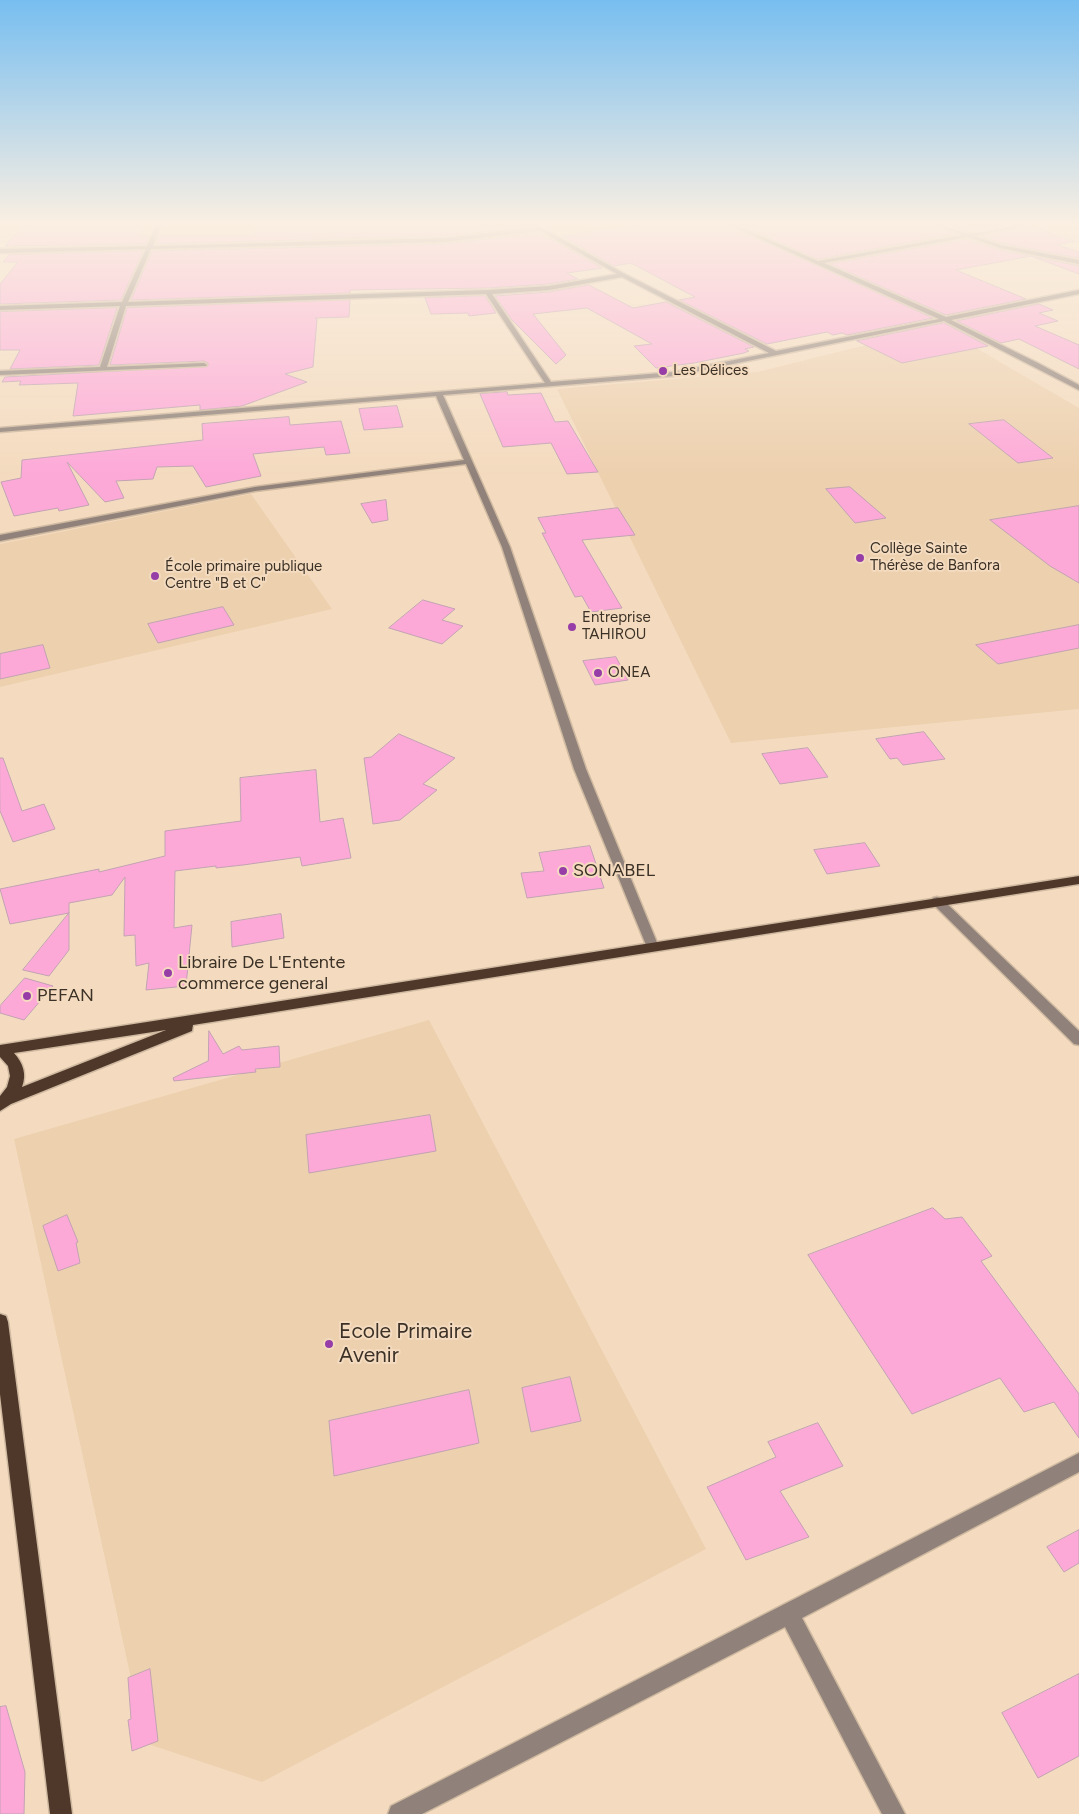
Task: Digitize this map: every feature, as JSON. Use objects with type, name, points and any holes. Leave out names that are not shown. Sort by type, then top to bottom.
[{"type":"main road","points":[[0,1050],[208,1019],[652,945],[1079,880]]},
{"type":"main road","points":[[4,1102],[208,1019]]},
{"type":"main road","points":[[0,1050],[13,1058],[18,1070],[16,1084],[4,1102]]},
{"type":"main road","points":[[0,1322],[61,1814]]},
{"type":"street","points":[[0,308],[73,306]]},
{"type":"street","points":[[103,368],[123,306]]},
{"type":"street","points":[[497,306],[549,384]]},
{"type":"street","points":[[682,306],[776,354]]},
{"type":"street","points":[[914,306],[1038,364],[1079,388]]},
{"type":"street","points":[[0,430],[674,374],[1015,306]]},
{"type":"street","points":[[0,373],[204,365]]},
{"type":"street","points":[[438,393],[506,547],[580,769],[652,945]]},
{"type":"street","points":[[0,538],[255,489],[468,462]]},
{"type":"street","points":[[937,901],[1079,1040]]},
{"type":"street","points":[[399,1814],[789,1614],[1079,1462]]},
{"type":"street","points":[[789,1614],[894,1814]]},
{"type":"shaded area","name":"Collège Sainte Thérèse de Banfora","points":[[940,327],[1079,408],[1079,709],[731,743],[557,389],[757,372]]},
{"type":"shaded area","name":"École primaire publique Centre \"B et C\"","points":[[251,494],[332,609],[0,687],[0,544]]},
{"type":"shaded area","name":"Ecole Primaire Avenir","points":[[429,1020],[706,1549],[262,1782],[145,1743],[14,1139]]},
{"type":"building","points":[[192,306],[350,306],[349,317],[315,318],[317,319],[313,367],[285,374],[307,382],[242,406],[200,410],[200,405],[73,416],[78,383],[19,385],[21,381],[2,382],[5,377],[208,366],[208,363],[204,361],[110,365],[127,308]]},
{"type":"building","points":[[428,306],[491,306],[496,313],[469,316],[468,313],[431,314]]},
{"type":"building","points":[[502,306],[629,306],[633,308],[646,306],[673,306],[754,347],[745,349],[749,351],[744,353],[656,368],[634,346],[652,344],[587,308],[533,314],[566,355],[556,364],[512,320]]},
{"type":"building","points":[[690,306],[906,306],[933,318],[847,335],[842,333],[833,335],[827,332],[767,344]]},
{"type":"building","points":[[925,306],[993,306],[946,315]]},
{"type":"building","points":[[1031,306],[1043,306],[1053,310],[1039,313],[1058,321],[1035,326],[1079,345],[1079,369],[1019,339],[1001,343],[957,321]]},
{"type":"building","points":[[117,308],[99,365],[10,369],[20,350],[0,350],[0,312]]},
{"type":"building","points":[[944,323],[988,346],[902,363],[857,341]]},
{"type":"building","points":[[507,392],[508,395],[541,393],[555,422],[568,421],[598,472],[567,474],[551,443],[503,447],[480,394]]},
{"type":"building","points":[[397,406],[403,427],[364,430],[359,409]]},
{"type":"building","points":[[289,417],[290,425],[341,421],[350,453],[326,455],[324,447],[253,454],[261,476],[206,487],[193,466],[157,467],[153,479],[116,481],[124,498],[105,502],[67,462],[89,505],[59,511],[58,508],[14,516],[1,482],[21,478],[22,460],[203,440],[202,424]]},
{"type":"building","points":[[1004,420],[1053,458],[1018,463],[969,424]]},
{"type":"building","points":[[850,487],[886,518],[855,523],[826,489]]},
{"type":"building","points":[[386,500],[388,520],[372,523],[361,504]]},
{"type":"building","points":[[1079,506],[1079,583],[1050,566],[990,520]]},
{"type":"building","points":[[618,508],[635,535],[582,540],[622,608],[591,612],[582,596],[575,597],[542,533],[546,533],[538,518]]},
{"type":"building","points":[[423,600],[455,609],[442,620],[463,626],[442,644],[389,628]]},
{"type":"building","points":[[223,607],[234,625],[158,643],[148,624]]},
{"type":"building","points":[[1079,625],[1079,648],[998,664],[976,645]]},
{"type":"building","points":[[43,645],[50,668],[0,679],[0,654]]},
{"type":"building","points":[[616,657],[628,680],[595,685],[583,661]]},
{"type":"building","points":[[924,732],[945,759],[903,765],[897,758],[890,759],[876,739]]},
{"type":"building","points":[[399,734],[455,758],[423,784],[437,790],[400,820],[373,824],[364,758],[371,757]]},
{"type":"building","points":[[808,748],[828,777],[780,784],[762,754]]},
{"type":"building","points":[[0,758],[3,758],[22,811],[44,804],[55,829],[13,842],[0,811]]},
{"type":"building","points":[[316,770],[320,822],[343,818],[351,858],[302,866],[300,857],[243,865],[175,871],[174,928],[192,925],[186,986],[146,990],[149,963],[136,966],[135,935],[124,936],[125,877],[112,895],[69,903],[69,913],[10,924],[0,889],[99,869],[99,872],[165,856],[165,831],[241,821],[240,778]]},
{"type":"building","points":[[865,843],[880,866],[827,874],[814,850]]},
{"type":"building","name":"SONABEL","points":[[590,846],[604,888],[527,898],[521,873],[544,871],[539,853]]},
{"type":"building","points":[[69,913],[69,950],[49,976],[23,970]]},
{"type":"building","points":[[281,914],[284,938],[232,947],[231,922]]},
{"type":"building","name":"PEFAN","points":[[25,978],[53,986],[24,1020],[0,1013],[0,1006]]},
{"type":"building","points":[[209,1031],[223,1054],[239,1046],[242,1050],[279,1046],[280,1067],[255,1069],[256,1072],[174,1081],[173,1078],[208,1061]]},
{"type":"building","points":[[430,1115],[436,1151],[309,1173],[306,1135]]},
{"type":"building","points":[[933,1208],[945,1219],[962,1217],[992,1256],[981,1261],[1079,1394],[1079,1438],[1054,1402],[1024,1412],[1000,1378],[912,1414],[808,1255]]},
{"type":"building","points":[[67,1215],[78,1242],[76,1243],[80,1263],[58,1271],[43,1226]]},
{"type":"building","points":[[570,1377],[581,1421],[531,1432],[522,1388]]},
{"type":"building","points":[[469,1390],[479,1443],[334,1476],[329,1421]]},
{"type":"building","points":[[818,1423],[843,1466],[780,1491],[809,1537],[746,1560],[707,1487],[776,1457],[768,1442]]},
{"type":"building","points":[[1079,1530],[1079,1563],[1064,1572],[1047,1547]]},
{"type":"building","points":[[150,1669],[158,1741],[132,1751],[128,1720],[131,1719],[128,1678]]},
{"type":"building","points":[[1079,1674],[1079,1756],[1038,1778],[1002,1713]]},
{"type":"building","points":[[6,1706],[25,1772],[24,1814],[0,1814],[0,1707]]},
{"type":"place","name":"Les Délices","points":[[663,371]]},
{"type":"place","name":"Collège Sainte Thérèse de Banfora","points":[[860,558]]},
{"type":"place","name":"École primaire publique Centre \"B et C\"","points":[[155,576]]},
{"type":"place","name":"Entreprise TAHIROU","points":[[572,627]]},
{"type":"place","name":"ONEA","points":[[598,673]]},
{"type":"place","name":"SONABEL","points":[[563,871]]},
{"type":"place","name":"Libraire De L'Entente commerce general","points":[[168,973]]},
{"type":"place","name":"PEFAN","points":[[27,996]]},
{"type":"place","name":"Ecole Primaire Avenir","points":[[329,1344]]}]
